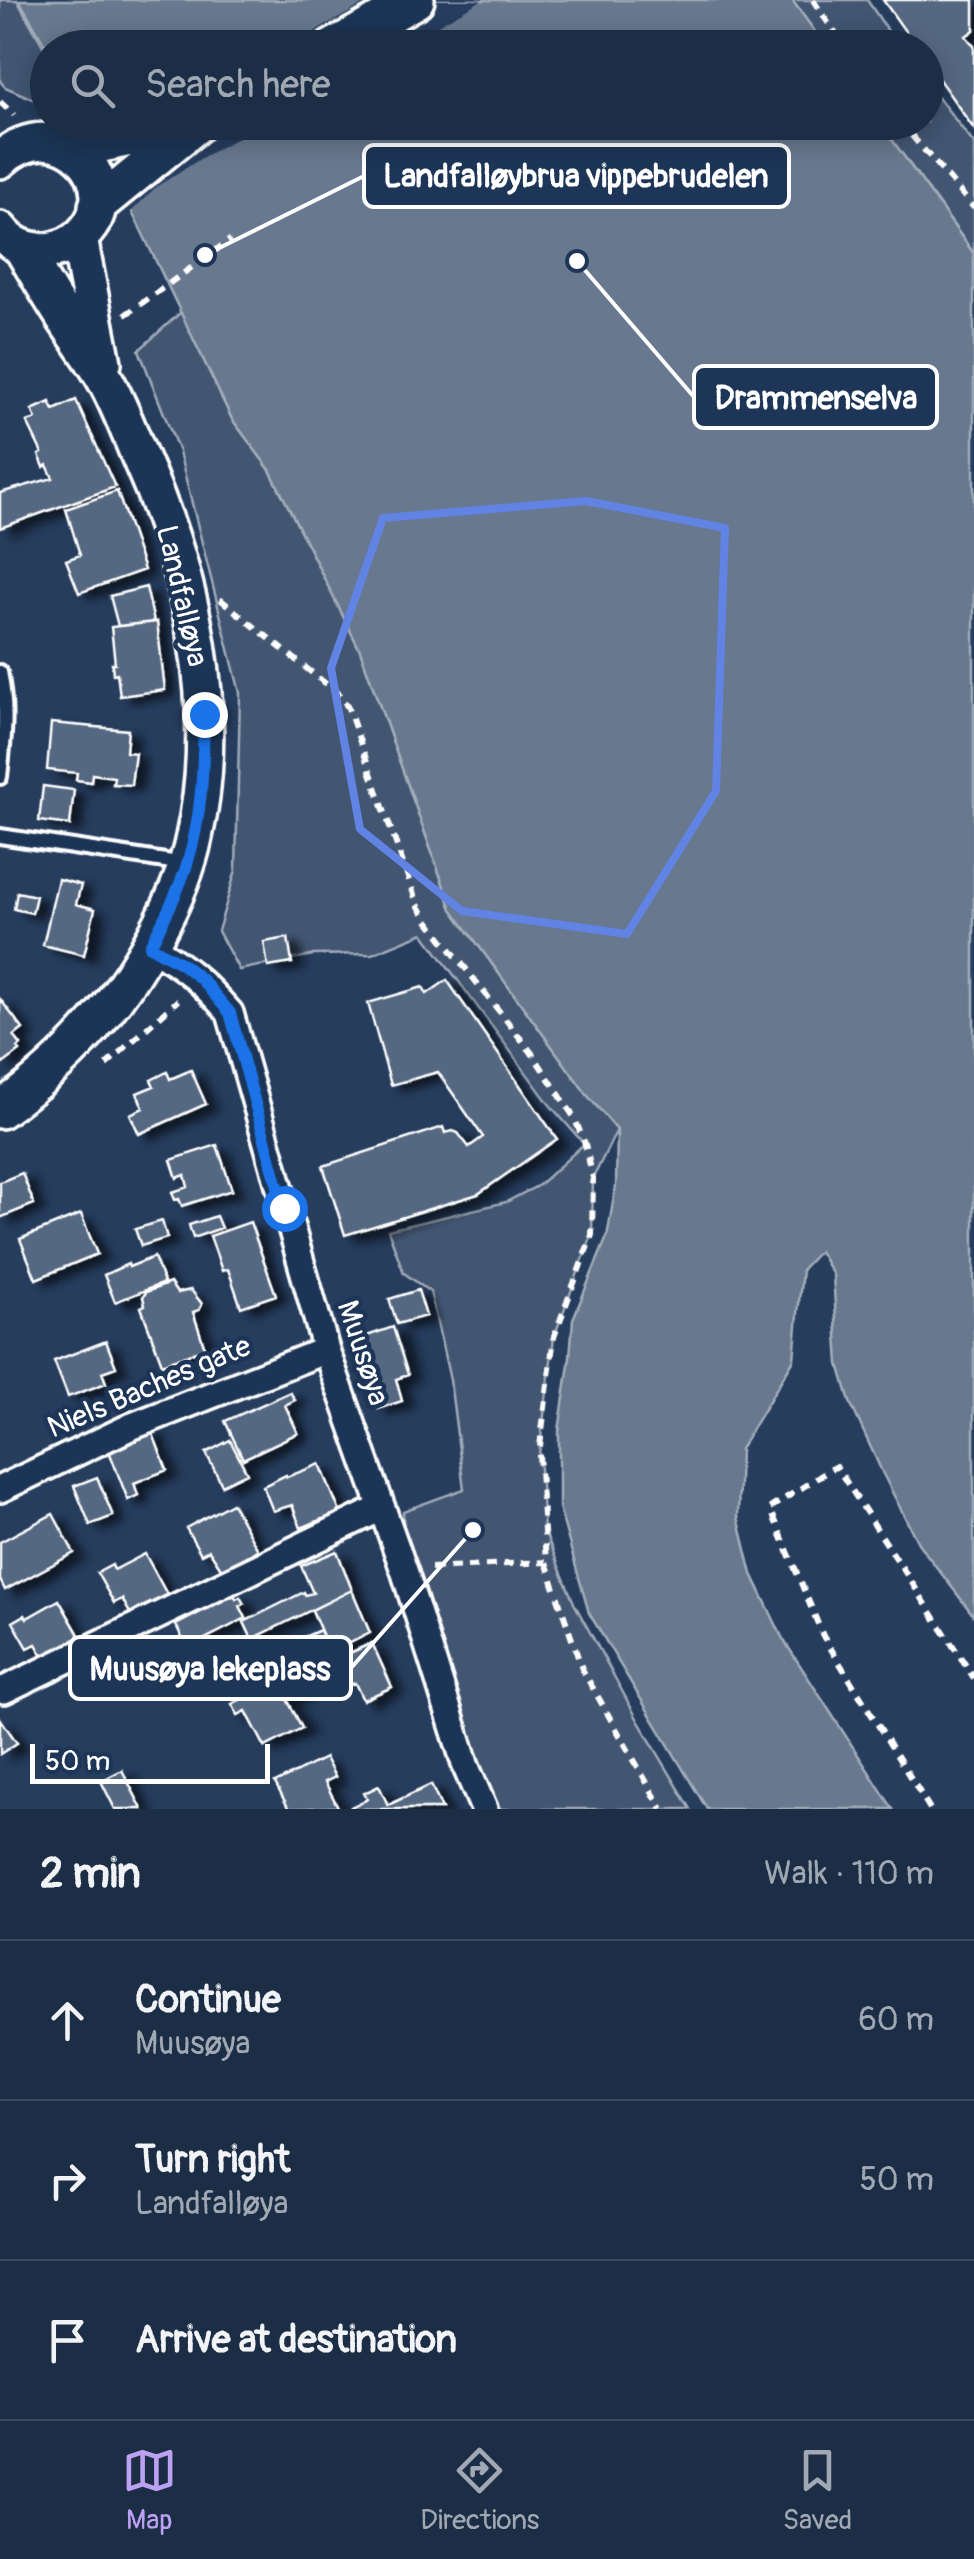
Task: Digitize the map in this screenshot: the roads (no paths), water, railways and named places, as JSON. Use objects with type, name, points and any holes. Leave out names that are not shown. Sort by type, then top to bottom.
[{"type":"main road","points":[[364,30],[416,0]]},
{"type":"main road","points":[[0,160],[13,148],[28,142],[44,140],[81,149],[117,140]]},
{"type":"main road","points":[[11,239],[37,251],[66,246],[79,238],[103,200],[178,140]]},
{"type":"main road","points":[[81,149],[103,200]]},
{"type":"main road","name":"Landfalløya","points":[[79,238],[108,384]]},
{"type":"main road","name":"Landfalløya","points":[[0,1110],[34,1085],[84,1038],[117,999],[170,908],[187,864],[199,808],[204,714],[186,587],[161,505],[108,384],[11,239]]},
{"type":"street","name":"Muusøya","points":[[150,946],[202,980],[230,1013],[326,1350],[405,1573],[466,1767],[484,1809]]},
{"type":"street","name":"Niels Baches gate","points":[[0,1489],[130,1427],[326,1350]]},
{"type":"street","points":[[4,1690],[381,1508]]},
{"type":"lane","points":[[0,672],[6,721],[0,777]]},
{"type":"lane","points":[[0,836],[187,864]]},
{"type":"place","name":"Landfalløybrua vippebrudelen","points":[[205,255]]},
{"type":"place","name":"Drammenselva","points":[[577,261]]},
{"type":"place","name":"Muusøya lekeplass","points":[[473,1530]]}]
